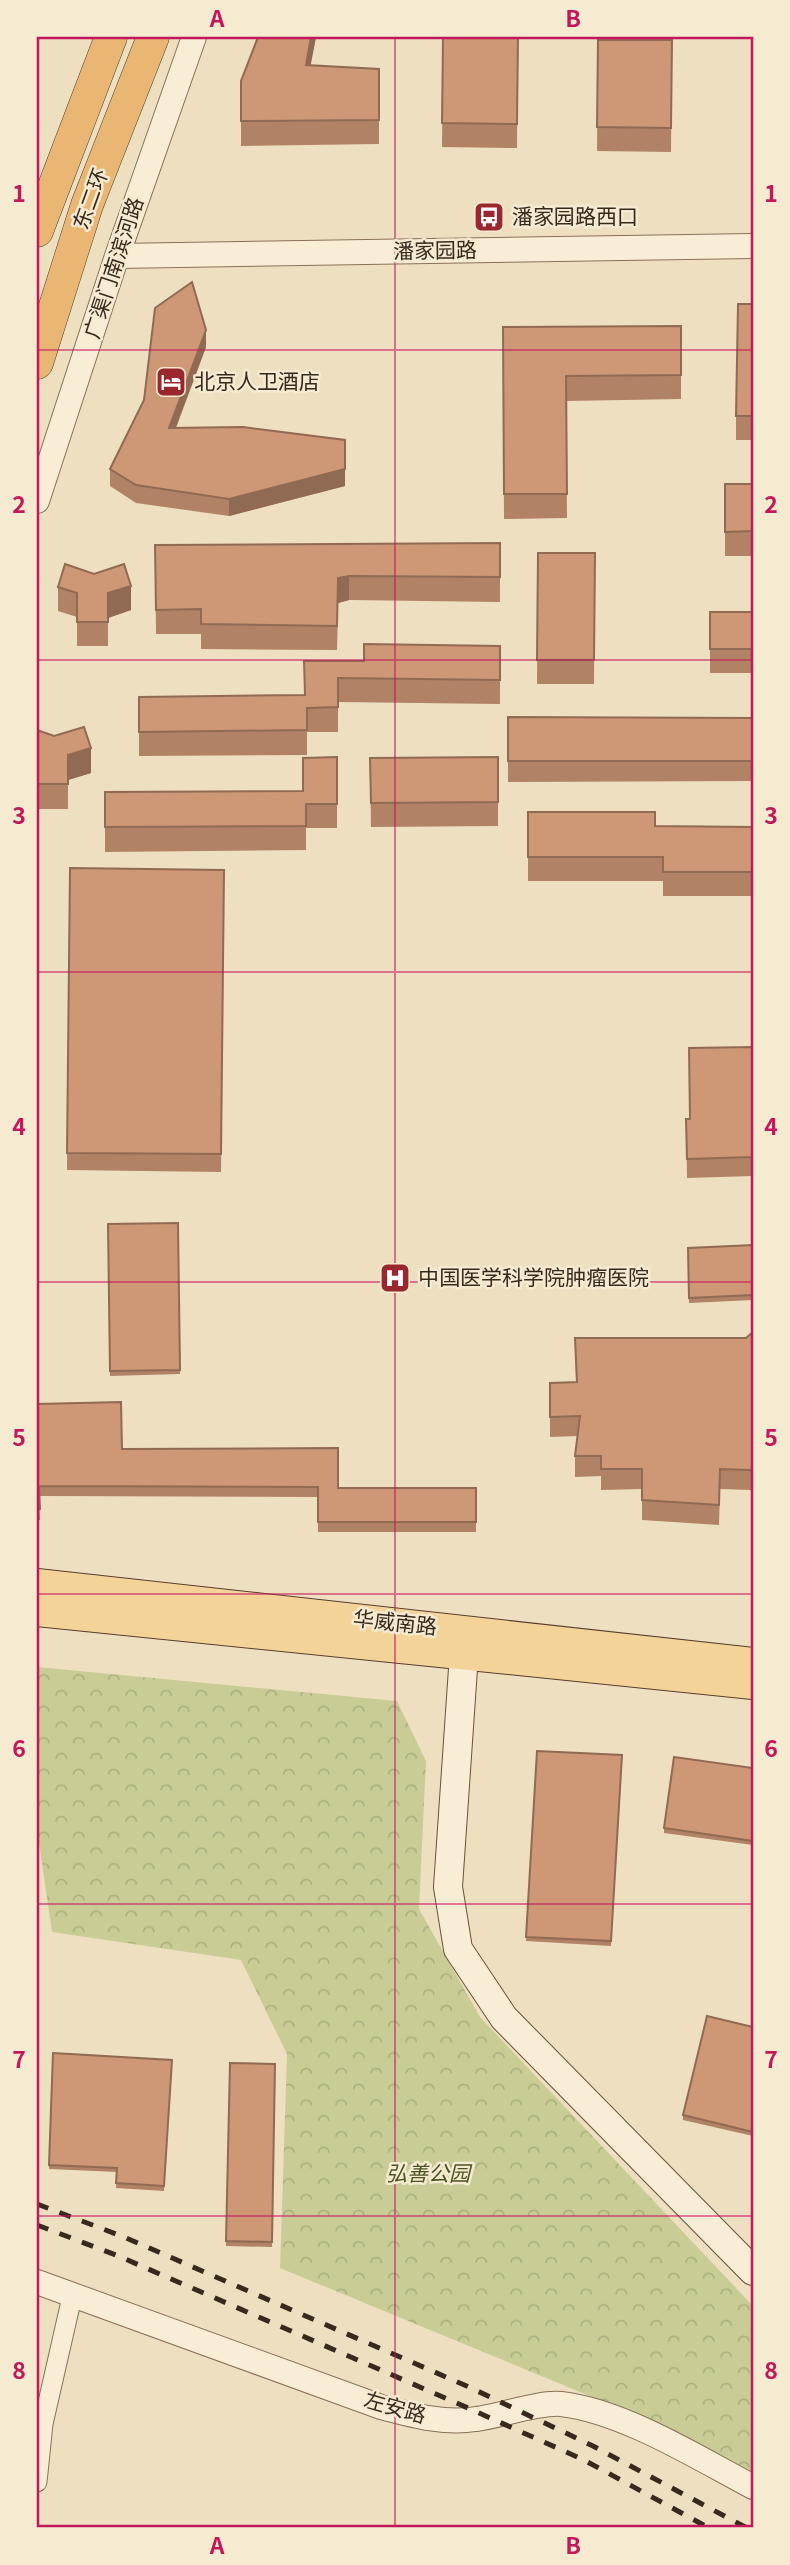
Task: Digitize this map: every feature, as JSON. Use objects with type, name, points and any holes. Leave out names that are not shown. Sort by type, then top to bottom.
[{"type":"highway","name":"东二环","points":[[37,231],[111,37]]},
{"type":"highway","name":"东二环","points":[[37,363],[88,205],[153,37]]},
{"type":"main road","name":"华威南路","points":[[37,1584],[753,1663]]},
{"type":"main road","name":"华威南路","points":[[37,1611],[753,1684]]},
{"type":"main road","points":[[464,1654],[448,1887],[458,1949],[504,2018],[753,2271]]},
{"type":"street","name":"广渠门南滨河路","points":[[37,501],[117,256],[194,37]]},
{"type":"street","name":"潘家园路","points":[[117,256],[753,246]]},
{"type":"street","name":"左安路","points":[[37,2282],[72,2297],[381,2406],[429,2420],[473,2420],[559,2404],[583,2410],[643,2430],[753,2487]]},
{"type":"street","points":[[37,2482],[43,2424],[72,2297]]},
{"type":"green space","name":"弘善公园","points":[[37,1667],[397,1701],[426,1761],[419,1909],[480,2017],[753,2306],[753,2479],[592,2397],[280,2268],[287,2054],[241,1960],[52,1932],[37,1829]]},
{"type":"building","points":[[258,37],[311,37],[306,65],[379,69],[379,120],[241,121],[241,81]]},
{"type":"building","points":[[443,37],[518,37],[517,124],[442,123]]},
{"type":"building","points":[[598,40],[672,40],[671,128],[597,127]]},
{"type":"building","name":"北京人卫酒店","points":[[192,282],[206,330],[169,428],[243,427],[345,440],[345,469],[229,499],[136,485],[110,469],[144,400],[155,308]]},
{"type":"building","points":[[738,304],[753,304],[753,416],[736,416]]},
{"type":"building","points":[[681,326],[681,375],[566,376],[567,494],[504,494],[503,327]]},
{"type":"building","points":[[725,484],[753,484],[753,531],[725,532]]},
{"type":"building","points":[[500,543],[500,577],[338,578],[337,626],[201,624],[201,609],[156,610],[155,545]]},
{"type":"building","points":[[538,553],[595,553],[594,660],[537,660]]},
{"type":"building","points":[[65,564],[94,574],[124,564],[131,586],[108,593],[108,622],[77,622],[77,593],[58,587]]},
{"type":"building","points":[[710,612],[753,612],[753,649],[710,649]]},
{"type":"building","points":[[364,644],[500,646],[500,680],[338,678],[338,707],[307,708],[307,730],[139,732],[139,697],[305,695],[304,661],[364,661]]},
{"type":"building","points":[[508,717],[753,718],[753,761],[508,761]]},
{"type":"building","points":[[84,727],[91,748],[68,755],[68,784],[37,784],[37,730],[54,736]]},
{"type":"building","points":[[337,757],[337,804],[306,804],[306,826],[105,827],[105,792],[303,791],[303,758]]},
{"type":"building","points":[[498,757],[498,802],[371,803],[370,758]]},
{"type":"building","points":[[528,812],[655,812],[655,826],[753,827],[753,872],[663,872],[663,857],[528,857]]},
{"type":"building","points":[[70,868],[224,870],[221,1154],[67,1153]]},
{"type":"building","points":[[753,1047],[753,1157],[687,1159],[686,1119],[690,1119],[689,1048]]},
{"type":"building","points":[[178,1223],[180,1370],[110,1371],[108,1224]]},
{"type":"building","points":[[753,1245],[753,1295],[689,1298],[688,1248]]},
{"type":"building","points":[[753,1332],[753,1473],[750,1470],[720,1469],[719,1505],[642,1500],[642,1469],[601,1469],[601,1456],[575,1456],[580,1416],[550,1417],[550,1383],[577,1382],[575,1338],[746,1338]]},
{"type":"building","points":[[121,1402],[122,1449],[338,1448],[338,1488],[476,1488],[476,1522],[318,1522],[318,1487],[39,1486],[40,1509],[37,1510],[37,1404]]},
{"type":"building","points":[[537,1751],[622,1755],[611,1941],[526,1937]]},
{"type":"building","points":[[674,1757],[753,1768],[753,1841],[664,1828]]},
{"type":"building","points":[[707,2016],[753,2027],[753,2132],[683,2115]]},
{"type":"building","points":[[53,2053],[172,2060],[164,2186],[116,2183],[117,2168],[49,2165]]},
{"type":"building","points":[[230,2063],[275,2064],[272,2242],[226,2241]]},
{"type":"railway","points":[[37,2204],[124,2237],[469,2387],[593,2446],[747,2528]]},
{"type":"railway","points":[[37,2225],[116,2255],[584,2460],[709,2528]]},
{"type":"place","name":"潘家园路西口","points":[[489,217]]},
{"type":"place","name":"北京人卫酒店","points":[[171,382]]},
{"type":"place","name":"中国医学科学院肿瘤医院","points":[[395,1278]]}]
